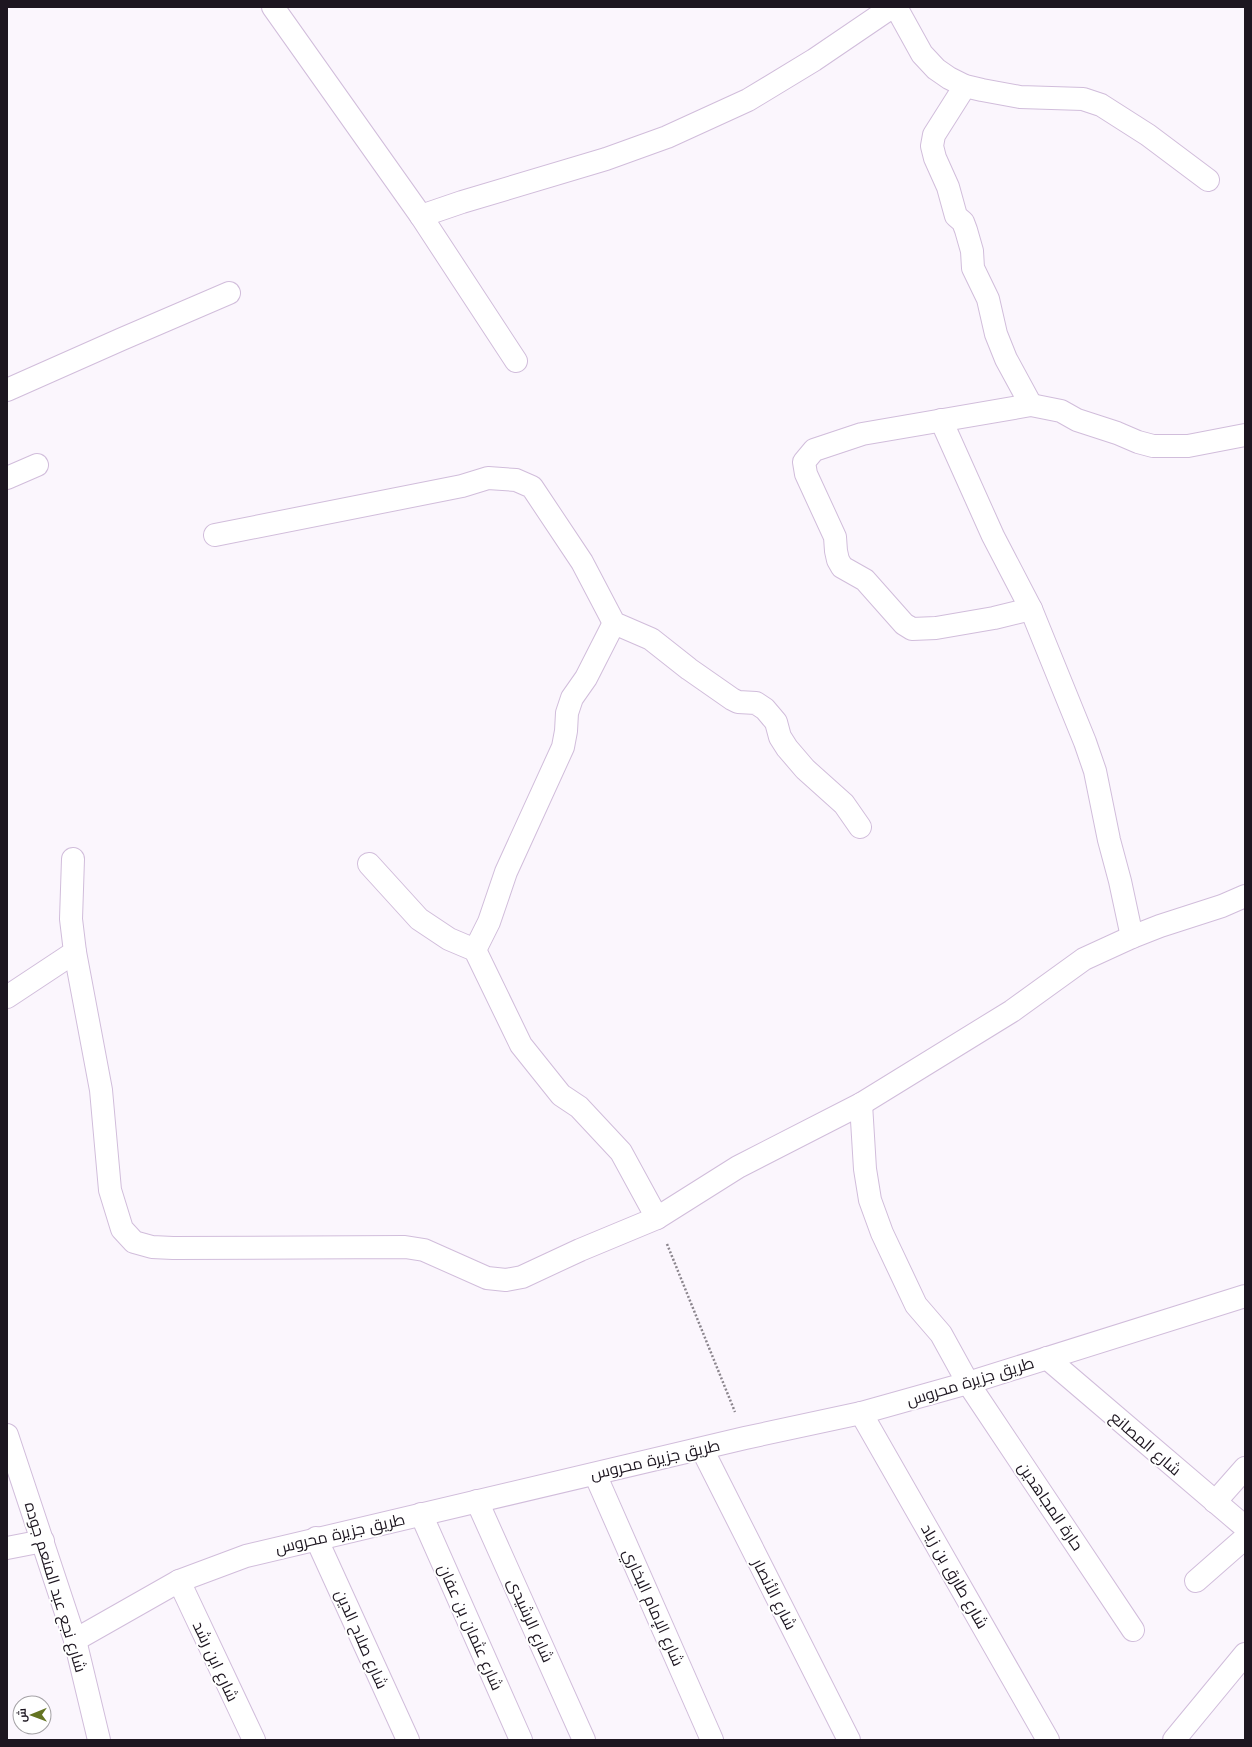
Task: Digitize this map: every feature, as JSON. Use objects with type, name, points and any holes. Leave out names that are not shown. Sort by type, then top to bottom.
[{"type":"street","points":[[273,7],[421,216],[516,361]]},
{"type":"street","points":[[421,216],[462,202],[606,159],[667,137],[748,100],[814,60],[892,7]]},
{"type":"street","points":[[896,7],[922,54],[936,69],[948,78],[965,86],[1020,97],[1083,99],[1101,105],[1148,135],[1208,180]]},
{"type":"street","points":[[965,86],[934,136],[932,146],[934,158],[948,187],[956,216],[963,222],[966,230],[972,252],[973,268],[988,299],[996,334],[1006,359],[1031,405]]},
{"type":"street","points":[[7,390],[122,338],[229,293]]},
{"type":"street","points":[[1031,609],[994,618],[943,627],[912,629],[904,624],[865,580],[842,567],[838,560],[835,537],[806,474],[804,462],[808,455],[814,450],[862,434],[1031,405],[1061,411],[1077,420],[1153,446],[1188,446],[1245,435]]},
{"type":"street","points":[[941,420],[993,536],[1031,609],[1085,742],[1095,772],[1132,937]]},
{"type":"street","points":[[7,478],[37,465]]},
{"type":"street","points":[[215,535],[454,488],[488,478],[516,480],[532,487],[582,562],[614,623],[651,639],[689,669],[732,699],[738,702],[756,703],[766,709],[776,722],[780,737],[787,748],[805,769],[844,804],[860,827]]},
{"type":"street","points":[[475,950],[489,922],[506,872],[562,747],[566,731],[567,713],[572,698],[586,678],[614,623]]},
{"type":"street","points":[[73,859],[70,919],[101,1090],[110,1190],[122,1229],[134,1242],[152,1247],[172,1248],[405,1247],[424,1250],[487,1278],[506,1280],[522,1277],[580,1250],[657,1218],[738,1167],[861,1104],[1012,1011],[1084,959],[1160,926],[1222,906],[1245,896]]},
{"type":"street","points":[[369,864],[419,919],[449,939],[475,950],[522,1045],[561,1095],[579,1107],[621,1152],[657,1218]]},
{"type":"street","points":[[7,997],[75,952]]},
{"type":"street","name":"حارة المجاهدين","points":[[861,1104],[865,1168],[870,1200],[882,1233],[916,1305],[941,1334],[968,1383],[1133,1630]]},
{"type":"street","name":"طريق جزيرة محروس","points":[[75,1640],[179,1581],[246,1556],[316,1538],[745,1438],[861,1413],[968,1383],[1245,1296]]},
{"type":"street","name":"شارع المصانع","points":[[1047,1358],[1245,1527]]},
{"type":"street","name":"شارع طارق بن زياد","points":[[861,1413],[1048,1740]]},
{"type":"street","name":"شارع نجع عبد المنعم جوده","points":[[7,1435],[75,1640],[99,1740]]},
{"type":"street","name":"شارع الأنصار","points":[[702,1449],[849,1740]]},
{"type":"street","points":[[1215,1502],[1245,1468]]},
{"type":"street","name":"شارع الإمام البخاري","points":[[595,1474],[712,1740]]},
{"type":"street","name":"شارع الرشيدى","points":[[477,1501],[584,1740]]},
{"type":"street","name":"شارع عثمان بن عفان","points":[[421,1514],[521,1740]]},
{"type":"street","name":"شارع صلاح الدين","points":[[316,1538],[408,1740]]},
{"type":"street","points":[[1196,1581],[1245,1538]]},
{"type":"street","points":[[7,1548],[43,1542]]},
{"type":"street","name":"شارع ابن رشد","points":[[179,1581],[254,1740]]},
{"type":"street","points":[[1174,1740],[1245,1654]]},
{"type":"path","points":[[657,1218],[745,1438]]}]
